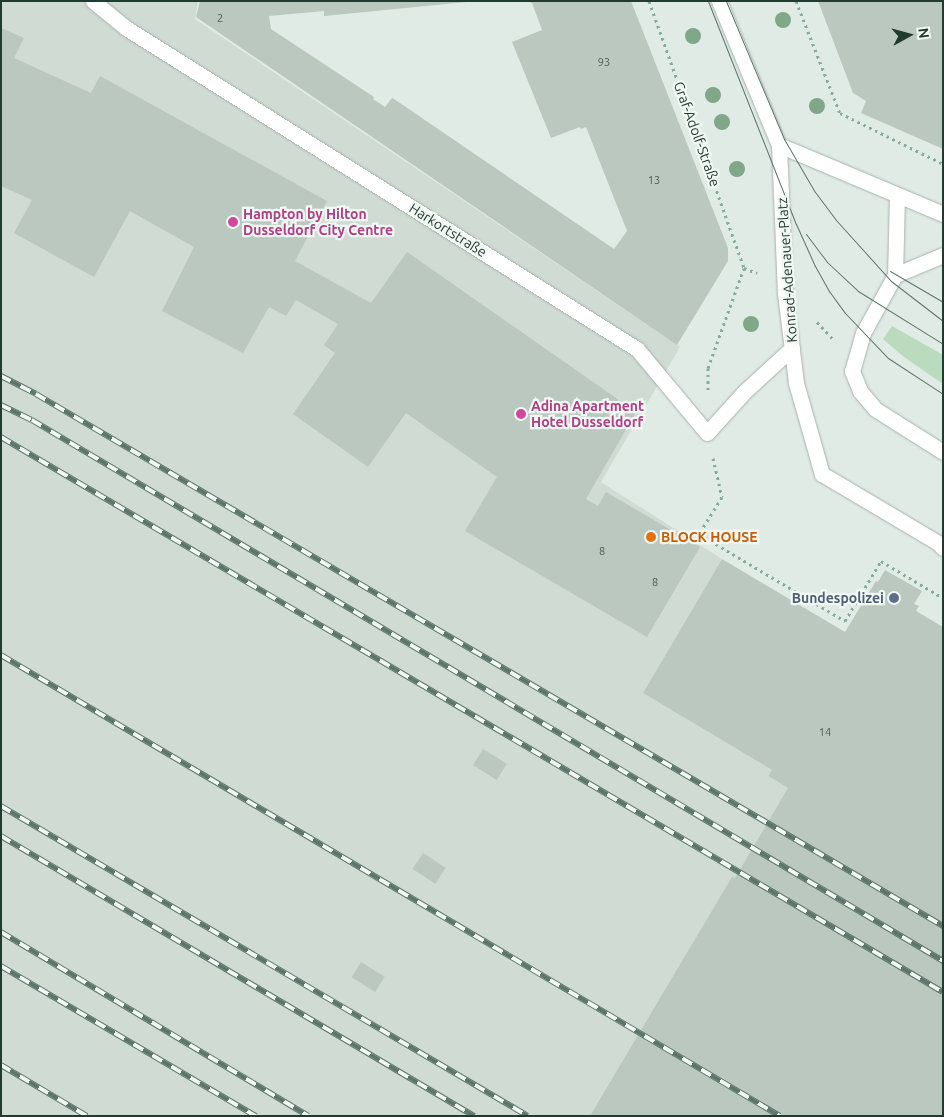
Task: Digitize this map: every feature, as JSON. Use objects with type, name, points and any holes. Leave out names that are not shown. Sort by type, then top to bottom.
[{"type":"street","name":"Harkortstraße","points":[[93,1],[126,28],[637,349],[707,433]]},
{"type":"street","points":[[719,1],[779,145],[943,214]]},
{"type":"street","name":"Konrad-Adenauer-Platz","points":[[779,145],[785,294],[796,383],[822,474],[941,545]]},
{"type":"street","points":[[897,195],[895,276],[857,347],[852,371],[854,381],[875,409],[943,452]]},
{"type":"street","points":[[895,276],[943,255]]},
{"type":"street","points":[[707,433],[744,392],[792,348]]},
{"type":"path","name":"Graf-Adolf-Straße","points":[[649,1],[744,268]]},
{"type":"path","points":[[796,1],[840,113],[943,164]]},
{"type":"path","points":[[744,268],[708,368],[707,433],[722,497],[699,534],[844,621],[881,561],[943,598]]},
{"type":"path","name":"Konrad-Adenauer-Platz","points":[[744,268],[761,275]]},
{"type":"path","name":"Konrad-Adenauer-Platz","points":[[811,316],[834,341]]},
{"type":"shaded area","points":[[1,1],[198,1],[195,19],[680,347],[601,482],[722,559],[643,693],[772,770],[768,776],[943,881],[943,1116],[1,1116]]},
{"type":"green space","points":[[892,326],[943,355],[943,384],[904,357],[883,339]]},
{"type":"building","points":[[200,1],[477,1],[324,16],[324,11],[269,16],[271,29],[374,97],[373,99],[385,107],[392,98],[394,99],[614,249],[627,231],[586,127],[581,129],[580,127],[551,138],[512,42],[542,30],[532,3],[527,1],[631,1],[728,248],[728,261],[677,345],[196,17]]},
{"type":"building","points":[[818,1],[943,1],[943,149],[861,113],[866,101],[853,93]]},
{"type":"building","points":[[1,28],[24,38],[14,58],[91,93],[100,76],[327,201],[295,261],[371,303],[407,252],[636,412],[586,499],[598,506],[606,492],[700,547],[647,637],[465,531],[497,477],[406,413],[368,467],[293,414],[335,353],[324,345],[338,324],[296,300],[286,316],[269,307],[243,353],[162,311],[194,247],[130,211],[94,277],[14,233],[32,200],[1,186]]},
{"type":"building","points":[[722,559],[845,632],[876,581],[878,582],[885,570],[922,591],[914,604],[919,606],[916,611],[943,627],[943,1116],[590,1116],[732,877],[735,878],[788,788],[768,776],[772,770],[643,693]]},
{"type":"building","points":[[483,749],[507,764],[497,780],[473,765]]},
{"type":"building","points":[[423,853],[446,868],[435,884],[413,869]]},
{"type":"building","points":[[361,962],[385,977],[375,992],[351,977]]},
{"type":"tram line","points":[[708,1],[796,224],[815,266],[829,291],[845,313],[888,358],[943,394]]},
{"type":"tram line","points":[[726,1],[784,139],[815,192],[836,220],[891,281],[943,321]]},
{"type":"tram line","points":[[806,234],[827,262],[858,291],[943,344]]},
{"type":"tram line","points":[[890,271],[943,302]]},
{"type":"railway","points":[[1,376],[36,394],[943,926]]},
{"type":"railway","points":[[1,405],[32,420],[943,961]]},
{"type":"railway","points":[[1,437],[943,992]]},
{"type":"railway","points":[[1,655],[780,1116]]},
{"type":"railway","points":[[1,806],[528,1116]]},
{"type":"railway","points":[[1,836],[474,1116]]},
{"type":"railway","points":[[1,932],[308,1116]]},
{"type":"railway","points":[[1,966],[256,1116]]},
{"type":"railway","points":[[1,1065],[87,1116]]},
{"type":"place","name":"Hampton by Hilton Dusseldorf City Centre","points":[[233,222]]},
{"type":"place","name":"Adina Apartment Hotel Dusseldorf","points":[[521,414]]},
{"type":"place","name":"BLOCK HOUSE","points":[[651,537]]},
{"type":"place","name":"Bundespolizei","points":[[894,598]]}]
